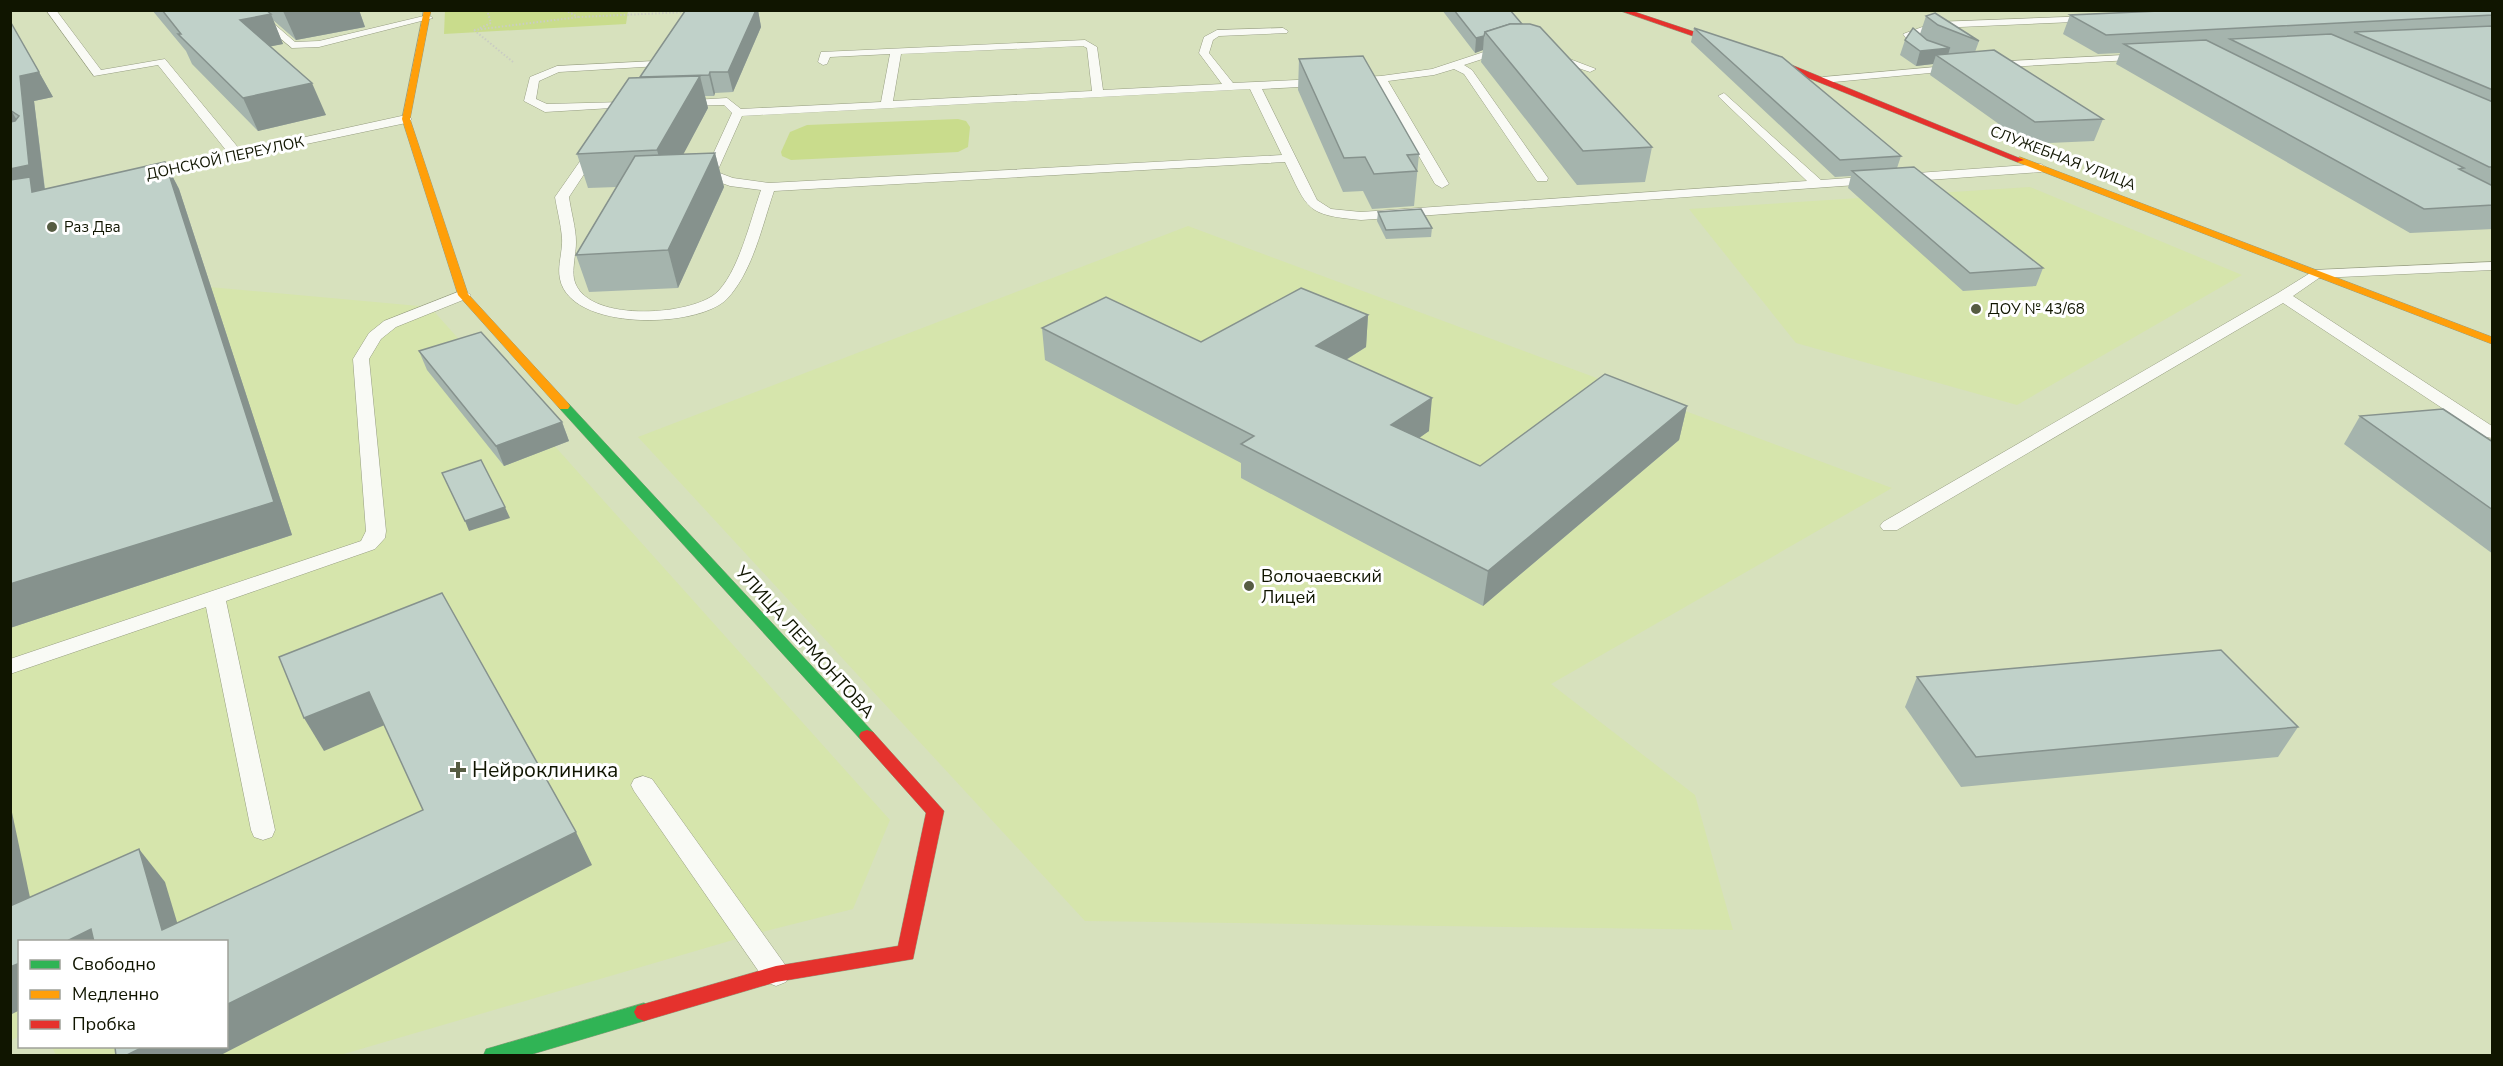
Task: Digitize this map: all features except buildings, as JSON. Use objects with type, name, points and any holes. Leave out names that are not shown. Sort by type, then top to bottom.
[{"type":"street","name":"СЛУЖЕБНАЯ УЛИЦА","points":[[1621,10],[1667,24],[1823,80],[2041,168],[2493,341]]},
{"type":"street","points":[[406,119],[428,14]]},
{"type":"street","name":"УЛИЦА ЛЕРМОНТОВА","points":[[406,119],[463,295],[935,811],[906,953],[776,974],[493,1056]]},
{"type":"lane","points":[[51,10],[98,74],[161,61],[237,155]]},
{"type":"lane","points":[[251,10],[292,45],[319,44],[428,14]]},
{"type":"lane","points":[[1973,66],[1947,57],[1913,40],[1908,34],[1936,25],[2100,18]]},
{"type":"lane","points":[[1231,88],[1204,53],[1208,39],[1217,33],[1284,31]]},
{"type":"lane","points":[[823,62],[825,54],[1084,43],[1092,47],[1098,95]]},
{"type":"lane","points":[[738,113],[1381,79],[1434,72],[1505,48],[1516,48]]},
{"type":"lane","points":[[886,106],[896,51]]},
{"type":"lane","points":[[1538,51],[1590,69]]},
{"type":"lane","points":[[1823,80],[1973,66],[2151,57]]},
{"type":"lane","points":[[655,64],[557,69],[534,78],[530,101],[545,108],[630,105],[609,128],[562,197],[569,239],[567,280],[581,301],[614,313],[653,317],[684,312],[719,298],[735,280],[769,187]]},
{"type":"lane","points":[[1454,64],[1468,72],[1542,178]]},
{"type":"lane","points":[[1381,79],[1442,184]]},
{"type":"lane","points":[[1255,87],[1311,202],[1328,213],[1361,216],[2041,168]]},
{"type":"lane","points":[[1724,96],[1818,184]]},
{"type":"lane","points":[[670,104],[728,101],[738,113]]},
{"type":"lane","points":[[738,113],[710,174],[730,182],[769,187],[1289,158]]},
{"type":"lane","name":"ДОНСКОЙ ПЕРЕУЛОК","points":[[135,178],[406,119]]},
{"type":"lane","points":[[1890,526],[2283,296],[2315,273],[2493,266]]},
{"type":"lane","points":[[10,667],[357,551],[375,538],[361,359],[375,336],[390,324],[463,295]]},
{"type":"lane","points":[[2283,296],[2493,433]]},
{"type":"lane","points":[[215,599],[263,830]]},
{"type":"lane","points":[[643,785],[776,974]]},
{"type":"path","points":[[474,30],[491,23],[487,10]]},
{"type":"path","points":[[565,10],[579,17]]},
{"type":"path","points":[[474,30],[579,17],[695,12]]},
{"type":"path","points":[[474,30],[534,78]]},
{"type":"shaded area","points":[[445,10],[628,11],[626,24],[444,34]]},
{"type":"shaded area","points":[[958,119],[966,121],[970,127],[968,147],[958,152],[791,160],[782,156],[781,152],[790,132],[807,125]]},
{"type":"shaded area","name":"ДОУ № 43/68","points":[[2030,187],[2242,275],[2017,405],[1796,343],[1689,209]]},
{"type":"shaded area","name":"Волочаевский Лицей","points":[[1188,226],[1892,488],[1551,684],[1695,795],[1733,930],[1085,921],[638,437]]},
{"type":"shaded area","points":[[10,269],[430,307],[890,820],[853,909],[750,935],[337,1056],[56,1055],[52,1048],[228,1048],[228,940],[18,940],[18,1037],[11,1041]]},
{"type":"traffic: fast","points":[[564,406],[867,736]]},
{"type":"traffic: fast","points":[[493,1056],[644,1012]]},
{"type":"traffic: slow","points":[[428,10],[406,119],[463,295],[564,406]]},
{"type":"traffic: slow","points":[[2020,160],[2492,341]]},
{"type":"traffic: jam","points":[[1621,10],[1779,63],[2020,160]]},
{"type":"traffic: jam","points":[[644,1012],[776,974],[906,953],[935,811],[867,736]]},
{"type":"place","name":"Раз Два","points":[[52,227]]},
{"type":"place","name":"ДОУ № 43/68","points":[[1976,309]]},
{"type":"place","name":"Волочаевский Лицей","points":[[1249,586]]},
{"type":"place","name":"Нейроклиника","points":[[458,770]]}]
